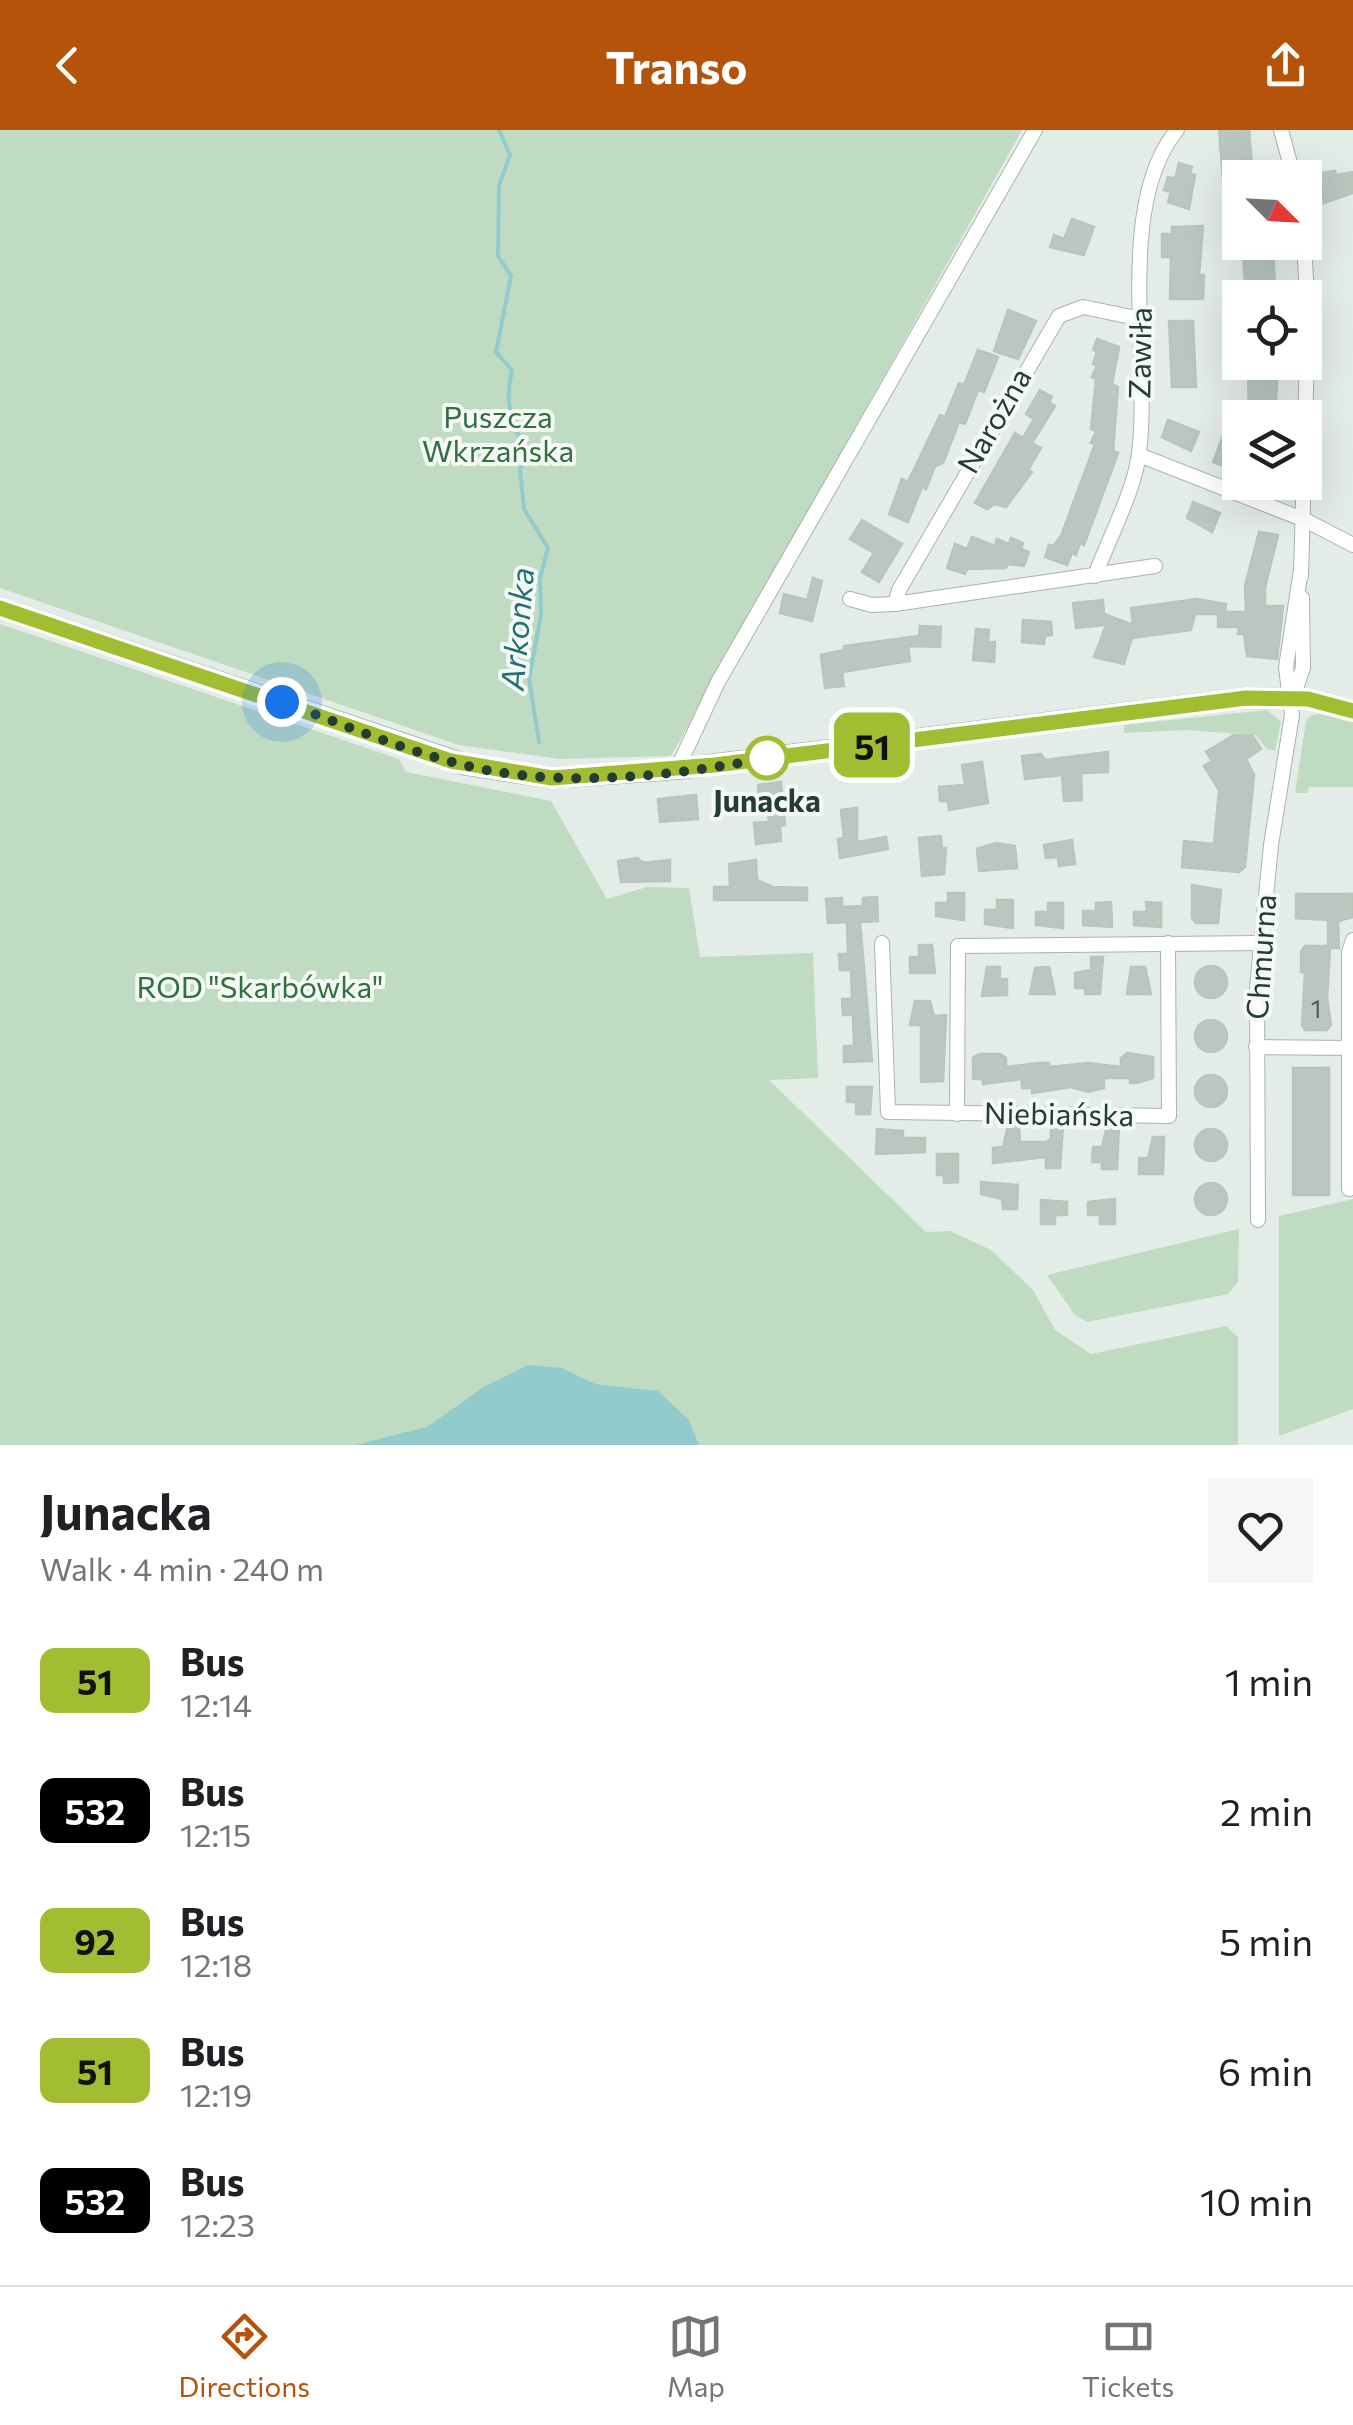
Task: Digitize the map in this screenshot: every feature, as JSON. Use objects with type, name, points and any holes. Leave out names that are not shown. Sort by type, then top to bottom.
[{"type":"street","points":[[677,769],[718,682],[1035,130]]},
{"type":"street","name":"Zawiła","points":[[1095,576],[1139,456],[1146,201],[1159,159],[1177,130]]},
{"type":"street","points":[[1281,130],[1289,160]]},
{"type":"street","name":"Chmurna","points":[[1258,1220],[1256,1048],[1261,942],[1293,697],[1303,668],[1304,260]]},
{"type":"street","name":"Narożna","points":[[896,604],[918,556],[1059,316],[1084,307],[1141,319]]},
{"type":"street","points":[[1139,456],[1305,520],[1353,545]]},
{"type":"street","points":[[850,599],[872,605],[896,604],[1155,566]]},
{"type":"street","points":[[0,608],[451,761],[516,775],[570,778],[677,769],[1221,700],[1293,697],[1353,711]]},
{"type":"street","points":[[1349,1189],[1349,952],[1353,940]]},
{"type":"street","name":"Niebiańska","points":[[957,1114],[958,946],[1261,942]]},
{"type":"street","name":"Niebiańska","points":[[882,943],[888,1112],[1169,1116],[1168,943]]},
{"type":"street","points":[[1256,1048],[1351,1048]]},
{"type":"green space","name":"Puszcza Wkrzańska","points":[[0,130],[1022,130],[671,756],[559,759],[459,745],[0,588]]},
{"type":"green space","name":"ROD \"Skarbówka\"","points":[[0,624],[399,759],[406,772],[551,801],[607,899],[647,887],[689,888],[700,957],[813,953],[818,1078],[769,1080],[926,1232],[950,1231],[991,1250],[1033,1290],[1055,1330],[1091,1354],[1226,1326],[1238,1337],[1238,1445],[0,1445]]},
{"type":"green space","points":[[1267,710],[1281,722],[1275,751],[1267,749],[1256,735],[1187,730],[1124,733],[1124,725]]},
{"type":"green space","points":[[1332,711],[1353,721],[1353,787],[1309,787],[1308,793],[1295,793],[1306,721],[1312,715]]},
{"type":"green space","points":[[1353,1199],[1353,1409],[1279,1436],[1279,1216]]},
{"type":"green space","points":[[1239,1229],[1238,1282],[1228,1294],[1087,1322],[1075,1315],[1047,1275]]},
{"type":"water","points":[[528,1365],[562,1368],[595,1384],[658,1391],[689,1420],[699,1445],[355,1445],[427,1427],[485,1386]]},
{"type":"building","points":[[1219,130],[1249,130],[1252,160],[1222,160],[1222,167]]},
{"type":"building","points":[[1179,163],[1192,167],[1190,174],[1195,175],[1189,209],[1168,202],[1171,192],[1164,190],[1168,177],[1175,179]]},
{"type":"building","points":[[1353,172],[1353,193],[1324,203],[1322,173]]},
{"type":"building","points":[[1072,219],[1094,227],[1084,255],[1050,247],[1054,235],[1064,239]]},
{"type":"building","points":[[1203,226],[1199,275],[1204,275],[1203,299],[1170,299],[1171,257],[1162,257],[1162,234],[1172,234],[1172,227]]},
{"type":"building","points":[[1243,260],[1273,260],[1275,280],[1245,280]]},
{"type":"building","points":[[1008,310],[1036,321],[1018,359],[994,351]]},
{"type":"building","points":[[1169,321],[1193,321],[1196,387],[1172,387]]},
{"type":"building","points":[[1097,339],[1119,347],[1112,384],[1118,387],[1113,451],[1118,453],[1084,545],[1080,543],[1067,565],[1045,557],[1049,545],[1053,546],[1061,536],[1095,444],[1091,443],[1096,431],[1091,429],[1096,379],[1092,377],[1097,365],[1093,364],[1097,352],[1093,350]]},
{"type":"building","points":[[978,350],[998,357],[984,392],[978,390],[965,424],[959,422],[943,463],[935,466],[926,489],[922,487],[908,522],[889,514],[902,479],[908,482],[940,415],[945,417],[959,383],[964,385]]},
{"type":"building","points":[[1248,380],[1277,380],[1276,400],[1249,400]]},
{"type":"building","points":[[1040,390],[1052,397],[1049,402],[1055,406],[1032,443],[1041,448],[1028,470],[1032,472],[1006,507],[995,504],[987,509],[975,503],[1015,433],[1023,438],[1034,419],[1026,414]]},
{"type":"building","points":[[1168,420],[1199,432],[1191,451],[1162,437]]},
{"type":"building","points":[[1222,439],[1222,465],[1213,462]]},
{"type":"building","points":[[1193,502],[1220,513],[1212,532],[1187,518]]},
{"type":"building","points":[[862,520],[902,544],[879,582],[862,572],[874,553],[850,539]]},
{"type":"building","points":[[1259,532],[1278,535],[1265,588],[1265,606],[1283,606],[1277,659],[1247,656],[1244,634],[1238,634],[1239,627],[1218,627],[1218,614],[1195,614],[1191,630],[1132,638],[1124,664],[1094,657],[1106,625],[1076,628],[1073,603],[1103,600],[1104,614],[1133,625],[1131,608],[1197,599],[1226,604],[1225,612],[1246,612],[1245,586]]},
{"type":"building","points":[[972,537],[995,546],[997,539],[1009,544],[1011,538],[1023,543],[1021,549],[1029,552],[1024,566],[967,569],[965,574],[947,568],[955,544],[967,549]]},
{"type":"building","points":[[813,578],[822,581],[812,621],[780,613],[784,594],[807,600]]},
{"type":"building","points":[[1023,620],[1051,622],[1052,635],[1045,636],[1044,644],[1022,642]]},
{"type":"building","points":[[920,626],[941,627],[940,647],[908,646],[910,661],[842,672],[844,686],[825,688],[821,655],[844,650],[844,646],[919,636]]},
{"type":"building","points":[[976,629],[989,630],[988,642],[995,642],[994,662],[973,660]]},
{"type":"building","points":[[1234,735],[1253,736],[1261,749],[1246,759],[1254,775],[1245,867],[1239,872],[1182,867],[1184,841],[1214,844],[1219,790],[1204,766],[1212,761],[1206,752]]},
{"type":"building","points":[[1108,752],[1108,772],[1081,773],[1082,800],[1064,801],[1062,775],[1025,779],[1022,756],[1041,754],[1045,760]]},
{"type":"building","points":[[982,762],[988,803],[949,810],[948,801],[940,801],[939,787],[965,785],[962,765]]},
{"type":"building","points":[[781,782],[785,825],[780,826],[781,841],[756,844],[754,823],[769,822],[767,801],[759,802],[758,785]]},
{"type":"building","points":[[696,795],[698,819],[660,822],[658,799]]},
{"type":"building","points":[[857,808],[857,842],[886,837],[888,849],[840,858],[838,839],[844,838],[841,810]]},
{"type":"building","points":[[941,836],[942,848],[946,848],[944,874],[922,876],[919,838]]},
{"type":"building","points":[[1072,840],[1075,864],[1059,866],[1058,857],[1046,858],[1044,845]]},
{"type":"building","points":[[996,843],[1015,846],[1017,868],[979,871],[977,849]]},
{"type":"building","points":[[637,858],[644,863],[670,860],[670,881],[621,882],[618,861]]},
{"type":"building","points":[[756,860],[757,880],[773,887],[807,888],[807,900],[714,900],[714,887],[730,887],[729,864]]},
{"type":"building","points":[[1192,885],[1221,890],[1218,923],[1196,923],[1192,918]]},
{"type":"building","points":[[948,893],[964,893],[964,920],[936,916],[936,903],[948,903]]},
{"type":"building","points":[[1296,894],[1353,894],[1353,917],[1338,921],[1339,948],[1330,948],[1327,998],[1331,1025],[1327,1030],[1305,1030],[1302,1025],[1305,972],[1301,972],[1301,952],[1305,946],[1328,946],[1328,920],[1296,918]]},
{"type":"building","points":[[877,897],[878,921],[860,922],[872,1061],[844,1062],[844,1046],[854,1046],[853,1015],[843,1015],[842,999],[852,999],[851,970],[840,970],[839,954],[848,954],[847,922],[828,923],[826,899],[842,898],[842,907],[863,906],[863,898]]},
{"type":"building","points":[[997,900],[1013,900],[1013,928],[985,924],[985,910],[997,910]]},
{"type":"building","points":[[1111,902],[1112,927],[1083,925],[1083,911],[1096,911],[1096,903]]},
{"type":"building","points":[[1146,902],[1161,903],[1161,927],[1134,925],[1134,912],[1147,912]]},
{"type":"building","points":[[1048,903],[1063,903],[1063,928],[1036,925],[1036,912],[1048,912]]},
{"type":"building","points":[[919,945],[932,945],[935,973],[910,973],[910,957],[919,957]]},
{"type":"building","points":[[1091,957],[1103,957],[1100,994],[1085,994],[1085,988],[1075,988],[1075,973],[1091,970]]},
{"type":"building","points":[[1211,966],[1223,970],[1227,982],[1223,994],[1211,998],[1199,994],[1195,982],[1199,970]]},
{"type":"building","points":[[987,967],[1000,967],[1000,979],[1007,979],[1007,995],[982,996]]},
{"type":"building","points":[[1049,967],[1055,994],[1030,994],[1035,968]]},
{"type":"building","points":[[1131,967],[1145,967],[1151,994],[1127,994]]},
{"type":"building","points":[[915,1001],[930,1001],[934,1016],[946,1015],[943,1081],[921,1082],[921,1025],[910,1025]]},
{"type":"building","points":[[1211,1020],[1223,1024],[1227,1036],[1223,1048],[1211,1052],[1199,1048],[1195,1036],[1199,1024]]},
{"type":"building","points":[[1127,1053],[1153,1057],[1153,1078],[1130,1083],[1130,1078],[1104,1078],[1104,1088],[1088,1092],[1071,1087],[1032,1093],[1032,1088],[1022,1088],[1022,1079],[983,1084],[983,1079],[973,1079],[973,1058],[979,1054],[1000,1054],[1006,1058],[1006,1067],[1088,1063],[1121,1067],[1121,1058]]},
{"type":"building","points":[[1293,1068],[1329,1068],[1329,1195],[1293,1195]]},
{"type":"building","points":[[1211,1075],[1223,1079],[1227,1091],[1223,1103],[1211,1107],[1199,1103],[1195,1091],[1199,1079]]},
{"type":"building","points":[[847,1087],[872,1087],[870,1114],[856,1114],[856,1102],[847,1102]]},
{"type":"building","points":[[1008,1126],[1019,1126],[1020,1142],[1046,1142],[1051,1139],[1051,1126],[1063,1126],[1060,1168],[1046,1168],[1046,1157],[993,1163],[993,1148],[1003,1147]]},
{"type":"building","points":[[1107,1126],[1119,1126],[1117,1169],[1102,1169],[1102,1162],[1092,1162],[1093,1147],[1102,1147]]},
{"type":"building","points":[[877,1129],[903,1131],[903,1138],[925,1138],[925,1152],[876,1154]]},
{"type":"building","points":[[1211,1129],[1223,1133],[1227,1145],[1223,1157],[1211,1161],[1199,1157],[1195,1145],[1199,1133]]},
{"type":"building","points":[[1153,1137],[1164,1137],[1163,1174],[1139,1174],[1139,1158],[1148,1158]]},
{"type":"building","points":[[937,1154],[958,1154],[958,1182],[944,1183],[944,1175],[937,1175]]},
{"type":"building","points":[[981,1182],[1018,1185],[1017,1209],[1003,1209],[1002,1199],[981,1194]]},
{"type":"building","points":[[1211,1183],[1223,1187],[1227,1199],[1223,1211],[1211,1215],[1199,1211],[1195,1199],[1199,1187]]},
{"type":"building","points":[[1115,1199],[1115,1224],[1100,1224],[1100,1215],[1088,1215],[1088,1202]]},
{"type":"building","points":[[1041,1200],[1067,1202],[1067,1215],[1055,1215],[1055,1224],[1041,1224]]},
{"type":"waterway","name":"Arkonka","points":[[499,130],[510,155],[499,186],[498,256],[511,276],[496,352],[512,370],[511,415],[529,456],[520,469],[524,509],[548,548],[540,579],[541,615],[529,679],[539,742]]},
{"type":"bus line","name":"51","points":[[0,608],[436,756],[482,769],[552,778],[715,765],[1246,698],[1293,697],[1353,711]]},
{"type":"place","name":"Junacka","points":[[767,758]]},
{"type":"route","points":[[282,702],[451,761],[516,775],[588,778],[767,758]]}]
